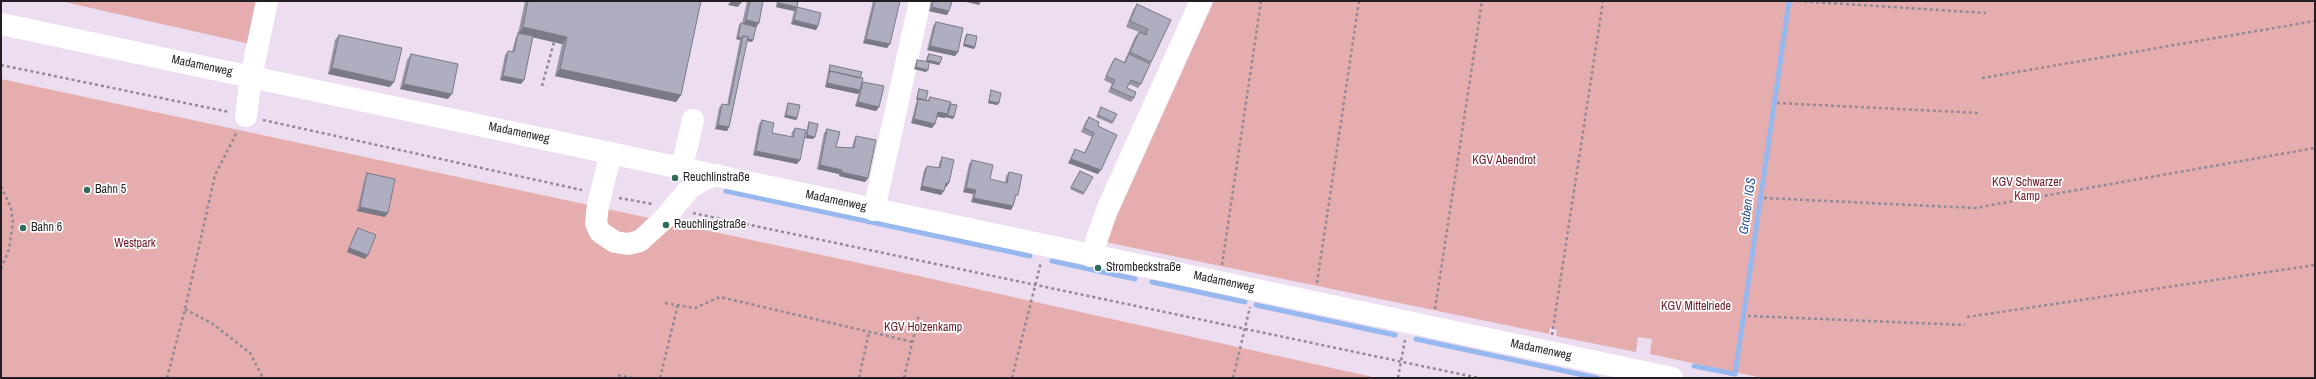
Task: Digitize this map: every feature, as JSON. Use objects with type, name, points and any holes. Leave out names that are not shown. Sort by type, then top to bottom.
[{"type":"street","points":[[246,116],[251,77],[267,1]]},
{"type":"street","points":[[874,210],[920,1]]},
{"type":"street","points":[[1091,256],[1107,210],[1201,1]]},
{"type":"street","name":"Madamenweg","points":[[1,24],[1672,378]]},
{"type":"street","points":[[682,168],[693,120]]},
{"type":"street","points":[[611,153],[596,223],[600,232],[607,238],[616,242],[628,244],[640,241],[673,208],[690,188],[702,180],[717,175]]},
{"type":"path","points":[[1222,265],[1261,1]]},
{"type":"path","points":[[1316,284],[1359,1]]},
{"type":"path","points":[[1435,309],[1482,1]]},
{"type":"path","points":[[1553,329],[1603,1]]},
{"type":"path","points":[[1798,1],[1986,13]]},
{"type":"path","points":[[1982,78],[2315,21]]},
{"type":"path","points":[[542,86],[554,42]]},
{"type":"path","points":[[1,65],[246,116],[601,194],[1480,378]]},
{"type":"path","points":[[1777,102],[1980,113]]},
{"type":"path","points":[[167,378],[185,310],[215,175],[246,116]]},
{"type":"path","points":[[1764,198],[1975,208],[2315,148]]},
{"type":"path","points":[[1,186],[11,208],[13,223],[9,249],[1,268]]},
{"type":"path","points":[[1012,378],[1045,246]]},
{"type":"path","points":[[1966,317],[2315,265]]},
{"type":"path","points":[[1233,378],[1255,289]]},
{"type":"path","points":[[665,303],[695,308],[720,297],[913,342]]},
{"type":"path","points":[[660,378],[678,304]]},
{"type":"path","points":[[185,310],[213,324],[250,353],[263,378]]},
{"type":"path","points":[[904,378],[919,314]]},
{"type":"path","points":[[1748,316],[1965,325]]},
{"type":"path","points":[[1398,378],[1408,322]]},
{"type":"path","points":[[859,378],[870,332]]},
{"type":"path","points":[[618,375],[632,378]]},
{"type":"green space","points":[[60,1],[267,1],[259,46]]},
{"type":"green space","points":[[1214,1],[2315,1],[2315,378],[1762,378],[1650,354],[1652,339],[1638,337],[1636,352],[1556,336],[1557,330],[1550,328],[1549,334],[1105,242]]},
{"type":"green space","name":"Westpark","points":[[1,79],[887,269],[1377,378],[1,378]]},
{"type":"building","points":[[528,1],[701,1],[681,95],[560,69],[567,37],[523,27]]},
{"type":"building","points":[[731,1],[742,1],[741,3]]},
{"type":"building","points":[[750,1],[763,1],[759,23],[746,20]]},
{"type":"building","points":[[779,1],[798,1],[797,7],[778,3]]},
{"type":"building","points":[[875,1],[900,1],[890,44],[866,39]]},
{"type":"building","points":[[933,1],[952,1],[949,11],[932,7]]},
{"type":"building","points":[[1137,4],[1171,20],[1151,62],[1130,52],[1139,32],[1146,35],[1148,29],[1130,21]]},
{"type":"building","points":[[797,7],[821,13],[818,26],[794,20]]},
{"type":"building","points":[[936,22],[963,28],[958,52],[930,46]]},
{"type":"building","points":[[741,23],[756,27],[753,40],[743,36],[742,38],[738,37]]},
{"type":"building","points":[[518,33],[533,36],[524,80],[503,76],[508,51],[514,52]]},
{"type":"building","points":[[967,34],[977,36],[975,47],[964,44]]},
{"type":"building","points":[[339,35],[402,48],[394,82],[332,68]]},
{"type":"building","points":[[743,36],[748,37],[729,127],[718,125],[722,104],[729,105]]},
{"type":"building","points":[[411,54],[458,64],[452,94],[404,84]]},
{"type":"building","points":[[929,54],[942,57],[940,63],[927,60]]},
{"type":"building","points":[[1129,54],[1150,64],[1141,84],[1131,80],[1127,88],[1136,92],[1134,98],[1111,88],[1115,80],[1106,76],[1115,58],[1125,63]]},
{"type":"building","points":[[917,60],[929,62],[928,70],[916,67]]},
{"type":"building","points":[[830,65],[862,72],[860,78],[830,71],[829,73]]},
{"type":"building","points":[[830,71],[863,78],[860,90],[827,83]]},
{"type":"building","points":[[863,82],[884,86],[879,107],[858,102]]},
{"type":"building","points":[[919,89],[928,91],[926,100],[917,98]]},
{"type":"building","points":[[991,90],[1001,93],[999,103],[989,101]]},
{"type":"building","points":[[930,97],[951,102],[948,114],[938,112],[935,124],[914,119],[918,99],[929,101]]},
{"type":"building","points":[[788,103],[800,105],[797,118],[786,115]]},
{"type":"building","points":[[950,104],[957,105],[954,117],[947,115]]},
{"type":"building","points":[[1101,107],[1117,114],[1113,122],[1098,115]]},
{"type":"building","points":[[1089,117],[1099,122],[1098,126],[1117,135],[1101,170],[1071,159],[1075,149],[1085,153],[1094,133],[1084,128]]},
{"type":"building","points":[[762,120],[774,123],[772,133],[793,137],[795,128],[806,130],[800,160],[756,151]]},
{"type":"building","points":[[809,122],[818,124],[815,137],[807,135]]},
{"type":"building","points":[[827,129],[840,132],[836,147],[854,148],[856,136],[876,140],[868,178],[841,172],[842,170],[820,165]]},
{"type":"building","points":[[942,157],[954,160],[949,183],[946,183],[944,191],[922,186],[927,166],[940,168]]},
{"type":"building","points":[[972,160],[993,165],[990,179],[1007,183],[1009,172],[1022,175],[1018,195],[1016,195],[1013,206],[974,198],[976,190],[966,188]]},
{"type":"building","points":[[1080,171],[1093,177],[1084,193],[1071,187]]},
{"type":"building","points":[[367,173],[395,179],[388,213],[360,207]]},
{"type":"building","points":[[358,228],[376,235],[368,255],[349,248]]},
{"type":"waterway","name":"Graben IGS","points":[[1694,366],[1735,374],[1789,1]]},
{"type":"waterway","points":[[726,191],[1030,256]]},
{"type":"waterway","points":[[1052,261],[1135,279]]},
{"type":"waterway","points":[[1152,282],[1245,302]]},
{"type":"waterway","points":[[1256,305],[1395,335]]},
{"type":"waterway","points":[[1416,339],[1597,378]]},
{"type":"place","name":"Reuchlinstraße","points":[[675,178]]},
{"type":"place","name":"Bahn 5","points":[[87,190]]},
{"type":"place","name":"Reuchlingstraße","points":[[666,225]]},
{"type":"place","name":"Bahn 6","points":[[23,228]]},
{"type":"place","name":"Strombeckstraße","points":[[1098,268]]},
{"type":"park label","name":"KGV Abendrot","points":[[1504,161]]},
{"type":"park label","name":"KGV Schwarzer Kamp","points":[[2027,190]]},
{"type":"park label","name":"KGV Mittelriede","points":[[1696,307]]},
{"type":"park label","name":"KGV Holzenkamp","points":[[923,328]]}]
